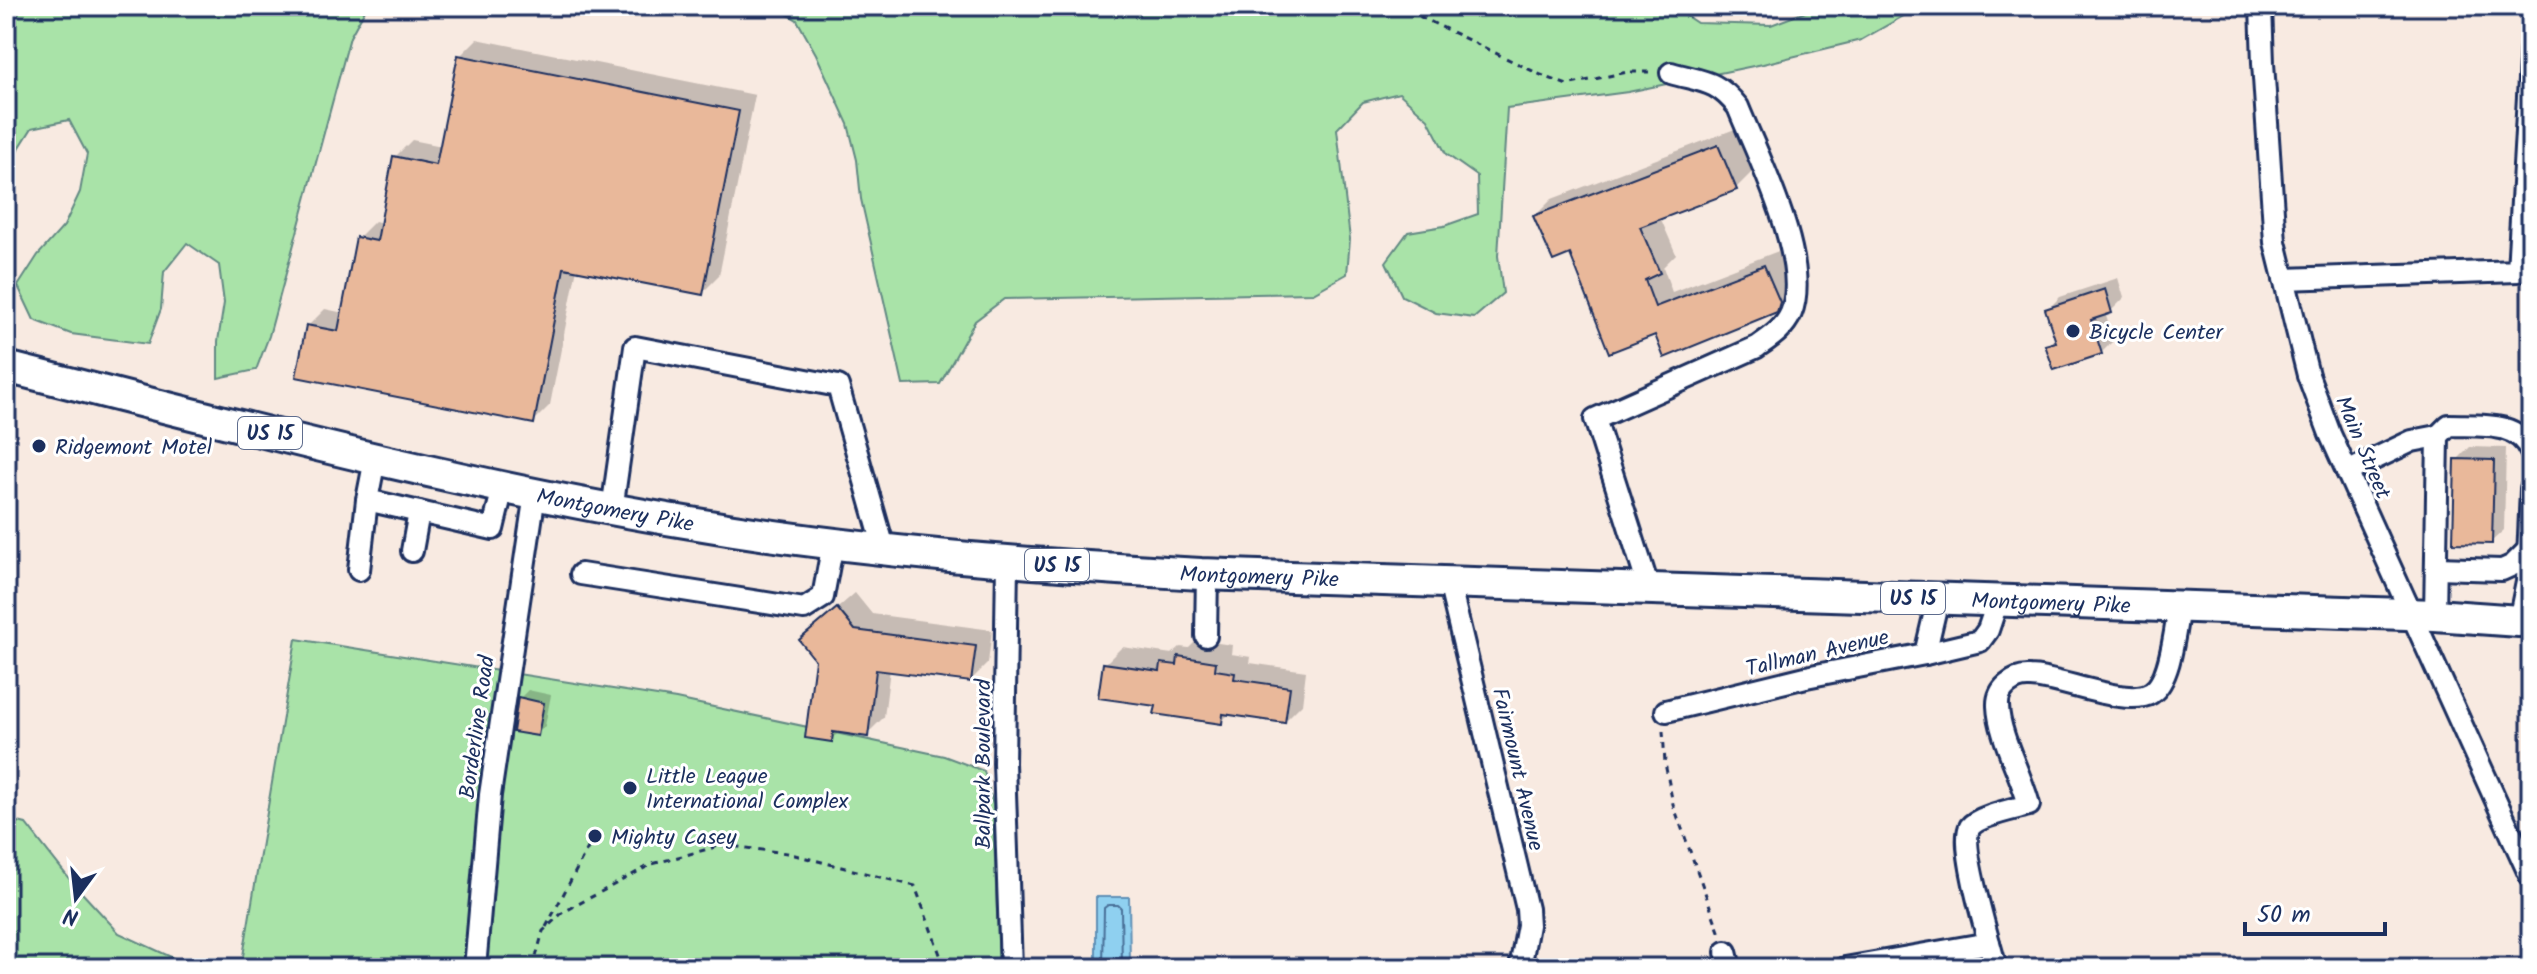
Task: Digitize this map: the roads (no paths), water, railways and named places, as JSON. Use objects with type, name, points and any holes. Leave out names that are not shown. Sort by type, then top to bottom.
[{"type":"highway","name":"Montgomery Pike","points":[[6,367],[375,459],[612,510],[833,543],[1007,561],[1207,574],[2424,615],[2527,622]]},
{"type":"street","name":"Main Street","points":[[2261,6],[2275,242],[2308,375],[2347,472],[2424,615],[2531,878]]},
{"type":"street","points":[[2284,279],[2518,271],[2531,44]]},
{"type":"street","points":[[1649,589],[1595,419],[1757,347],[1780,331],[1791,313],[1796,295],[1796,265],[1787,231],[1738,107],[1725,92],[1712,84],[1671,73]]},
{"type":"street","points":[[612,510],[635,347],[838,386],[884,548]]},
{"type":"street","points":[[2347,472],[2412,441],[2438,436],[2449,425],[2501,427],[2517,433],[2526,441],[2531,452]]},
{"type":"street","points":[[2424,615],[2437,568],[2438,436]]},
{"type":"street","points":[[359,570],[375,459]]},
{"type":"street","points":[[367,500],[493,529],[503,487]]},
{"type":"street","points":[[2527,622],[2531,489]]},
{"type":"street","name":"Borderline Road","points":[[475,968],[490,795],[535,494]]},
{"type":"street","points":[[412,551],[419,512]]},
{"type":"street","points":[[581,574],[804,609],[823,597],[833,543]]},
{"type":"street","points":[[2437,568],[2502,570],[2513,565],[2528,550]]},
{"type":"street","name":"Ballpark Boulevard","points":[[1007,561],[1004,763],[1011,968]]},
{"type":"street","points":[[1206,636],[1207,574]]},
{"type":"street","name":"Fairmount Avenue","points":[[1449,582],[1527,909],[1528,925],[1520,968]]},
{"type":"street","points":[[1925,654],[1938,599]]},
{"type":"street","name":"Tallman Avenue","points":[[1666,711],[1806,677],[1980,641],[1988,630],[1998,600]]},
{"type":"street","points":[[1996,968],[1972,873],[1967,836],[1978,821],[2029,805],[2001,721],[1998,696],[2015,679],[2030,677],[2118,695],[2151,693],[2165,672],[2179,607]]},
{"type":"street","points":[[1845,968],[1989,943]]},
{"type":"water","points":[[1096,897],[1129,897],[1130,965],[1096,965]]},
{"type":"place","name":"Bicycle Center","points":[[2073,331]]},
{"type":"place","name":"Ridgemont Motel","points":[[39,446]]},
{"type":"place","name":"Little League International Complex","points":[[630,788]]},
{"type":"place","name":"Mighty Casey","points":[[595,836]]}]
